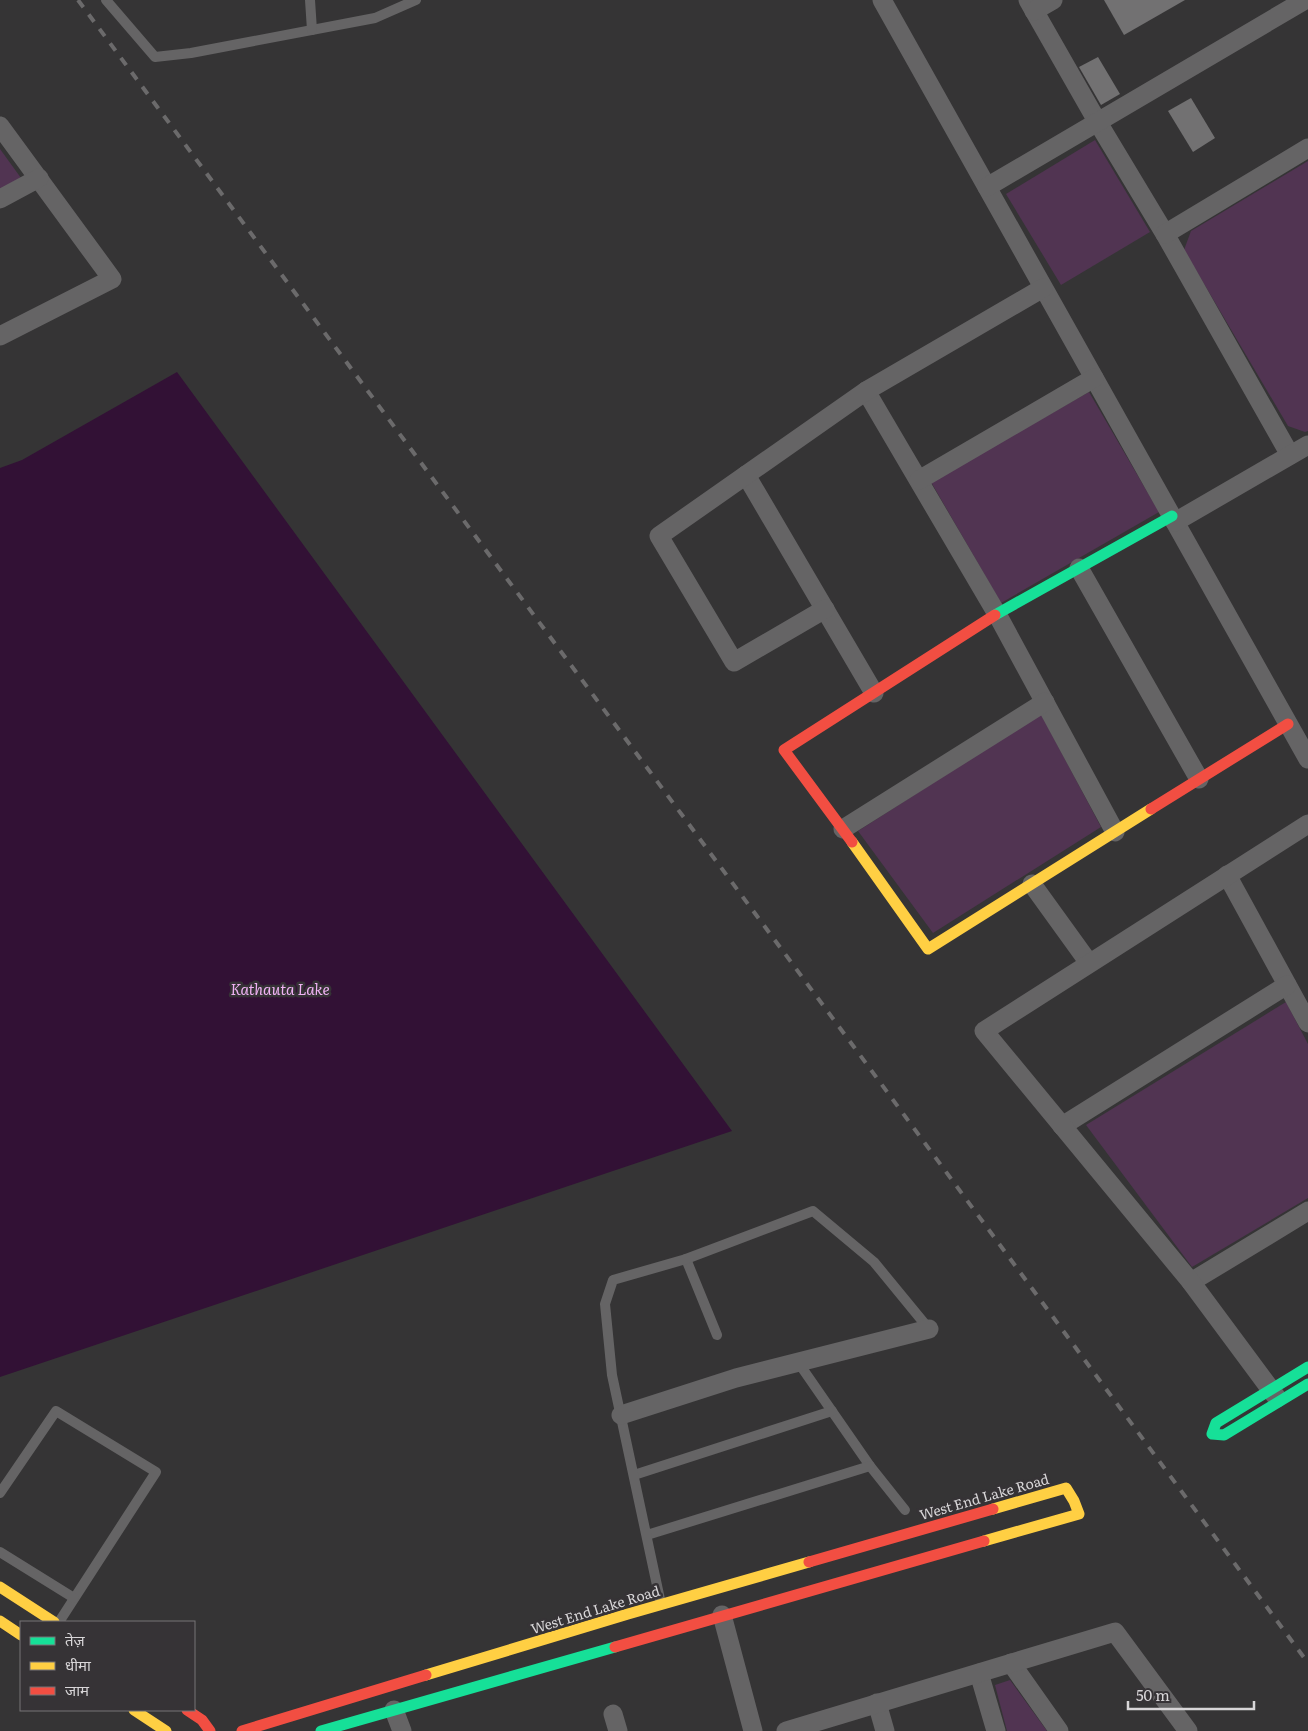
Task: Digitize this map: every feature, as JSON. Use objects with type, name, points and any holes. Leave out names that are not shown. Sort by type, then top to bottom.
[{"type":"street","points":[[882,0],[1308,759]]},
{"type":"street","points":[[1053,0],[1031,5],[1097,121],[1165,234],[1290,455]]},
{"type":"street","points":[[987,187],[1305,0]]},
{"type":"street","points":[[0,126],[112,279],[0,336]]},
{"type":"street","points":[[1165,234],[1308,148]]},
{"type":"street","points":[[0,199],[39,178]]},
{"type":"street","points":[[825,609],[734,662],[659,536],[866,391],[1043,288]]},
{"type":"street","points":[[918,480],[1094,378]]},
{"type":"street","points":[[866,391],[997,614],[1115,832]]},
{"type":"street","points":[[1288,724],[928,949],[784,750],[997,614],[1308,445]]},
{"type":"street","points":[[746,475],[874,693]]},
{"type":"street","points":[[1079,568],[1199,779]]},
{"type":"street","points":[[843,829],[1045,702]]},
{"type":"street","points":[[1275,1395],[1191,1282],[984,1031],[1308,824]]},
{"type":"street","points":[[1227,875],[1308,1023]]},
{"type":"street","points":[[1032,884],[1089,963]]},
{"type":"street","points":[[1062,1126],[1287,985]]},
{"type":"street","points":[[1191,1282],[1308,1211]]},
{"type":"street","points":[[621,1415],[736,1378],[929,1329]]},
{"type":"street","points":[[1307,1379],[1275,1395],[1224,1435],[1212,1434],[1216,1422],[1307,1379]]},
{"type":"street","name":"West End Lake Road","points":[[242,1731],[662,1605],[1066,1488],[1079,1514],[321,1731]]},
{"type":"street","points":[[0,1587],[52,1621]]},
{"type":"street","points":[[722,1615],[753,1731]]},
{"type":"street","points":[[0,1621],[20,1634]]},
{"type":"street","points":[[786,1731],[1115,1632],[1188,1731]]},
{"type":"street","points":[[1011,1663],[1059,1731]]},
{"type":"street","points":[[980,1673],[996,1731]]},
{"type":"street","points":[[878,1703],[886,1731]]},
{"type":"street","points":[[394,1710],[402,1731]]},
{"type":"street","points":[[136,1711],[166,1731]]},
{"type":"street","points":[[188,1711],[202,1720],[210,1731]]},
{"type":"lane","points":[[106,0],[155,57],[191,53],[375,18],[416,0]]},
{"type":"lane","points":[[310,0],[312,30]]},
{"type":"lane","points":[[662,1605],[612,1375],[605,1304],[613,1280],[686,1260],[813,1211],[874,1262],[929,1329]]},
{"type":"lane","points":[[686,1260],[717,1335]]},
{"type":"lane","points":[[800,1365],[870,1466],[904,1510]]},
{"type":"lane","points":[[0,1493],[56,1411],[156,1472],[60,1621]]},
{"type":"lane","points":[[634,1475],[832,1411]]},
{"type":"lane","points":[[647,1535],[870,1466]]},
{"type":"lane","points":[[0,1552],[74,1598]]},
{"type":"shaded area","points":[[1095,140],[1150,232],[1061,285],[1006,194]]},
{"type":"shaded area","points":[[0,149],[21,178],[0,189]]},
{"type":"shaded area","points":[[1308,161],[1308,431],[1305,432],[1288,426],[1184,250],[1191,231]]},
{"type":"shaded area","points":[[1089,392],[1159,512],[1001,603],[931,482]]},
{"type":"shaded area","points":[[1041,714],[1101,827],[933,933],[858,831]]},
{"type":"shaded area","points":[[1286,1002],[1308,1044],[1308,1198],[1192,1267],[1086,1125]]},
{"type":"shaded area","points":[[1010,1680],[1047,1731],[1007,1731],[995,1685]]},
{"type":"water","name":"Kathauta Lake","points":[[177,372],[732,1131],[0,1377],[0,468],[22,460]]},
{"type":"building","points":[[1104,0],[1185,0],[1124,35]]},
{"type":"building","points":[[1098,57],[1120,94],[1101,105],[1079,67]]},
{"type":"building","points":[[1191,98],[1215,138],[1193,152],[1168,111]]},
{"type":"railway","points":[[78,0],[1308,1663]]},
{"type":"traffic: fast","points":[[995,615],[1172,516]]},
{"type":"traffic: fast","points":[[1308,1367],[1216,1423],[1212,1434],[1224,1435],[1308,1384]]},
{"type":"traffic: fast","points":[[321,1731],[615,1647]]},
{"type":"traffic: slow","points":[[852,842],[928,949],[1151,809]]},
{"type":"traffic: slow","points":[[984,1541],[1079,1514],[1066,1488],[993,1509]]},
{"type":"traffic: slow","points":[[426,1675],[809,1562]]},
{"type":"traffic: slow","points":[[0,1587],[52,1621]]},
{"type":"traffic: slow","points":[[0,1621],[20,1634]]},
{"type":"traffic: slow","points":[[136,1711],[166,1731]]},
{"type":"traffic: jam","points":[[852,842],[784,750],[995,615]]},
{"type":"traffic: jam","points":[[1151,809],[1288,724]]},
{"type":"traffic: jam","points":[[809,1562],[993,1509]]},
{"type":"traffic: jam","points":[[615,1647],[984,1541]]},
{"type":"traffic: jam","points":[[242,1731],[426,1675]]},
{"type":"traffic: jam","points":[[188,1711],[202,1720],[210,1731]]}]
